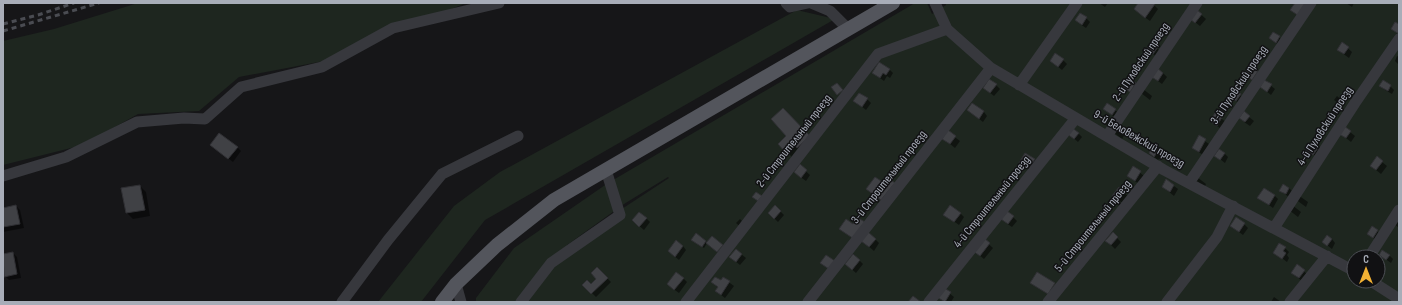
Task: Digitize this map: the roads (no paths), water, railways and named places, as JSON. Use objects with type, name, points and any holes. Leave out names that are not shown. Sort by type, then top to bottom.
[{"type":"main road","points":[[442,302],[456,284],[497,245],[554,200],[893,3]]},
{"type":"street","points":[[3,176],[66,157],[137,122],[184,118],[205,120],[241,87],[322,67],[393,28],[499,3]]},
{"type":"street","points":[[786,3],[790,7],[808,3]]},
{"type":"street","points":[[811,3],[830,11],[848,29]]},
{"type":"street","name":"9-й Беловежский проезд","points":[[935,3],[947,29],[991,68],[1158,166],[1346,267]]},
{"type":"street","points":[[1019,85],[1077,3]]},
{"type":"street","name":"2-й Пуловский проезд","points":[[1107,136],[1197,3]]},
{"type":"street","name":"3-й Пуловский проезд","points":[[1189,182],[1311,3]]},
{"type":"street","name":"2-й Строительный проезд","points":[[686,302],[878,54],[947,29]]},
{"type":"street","name":"4-й Пуловский проезд","points":[[1274,228],[1355,102],[1399,39]]},
{"type":"street","name":"3-й Строительный проезд","points":[[808,302],[991,68]]},
{"type":"street","name":"4-й Строительный проезд","points":[[929,302],[1076,118]]},
{"type":"street","points":[[342,302],[388,240],[442,174],[518,136]]},
{"type":"street","name":"5-й Строительный проезд","points":[[1048,302],[1158,166]]},
{"type":"street","points":[[521,302],[551,263],[620,215],[606,170]]},
{"type":"street","points":[[1167,302],[1217,237],[1233,206]]},
{"type":"street","points":[[1375,249],[1399,210]]},
{"type":"street","points":[[1290,302],[1327,256]]},
{"type":"street","points":[[456,284],[461,302]]},
{"type":"street","points":[[1383,289],[1399,299]]},
{"type":"railway","points":[[3,24],[38,15],[74,3]]},
{"type":"railway","points":[[3,31],[99,3]]}]
